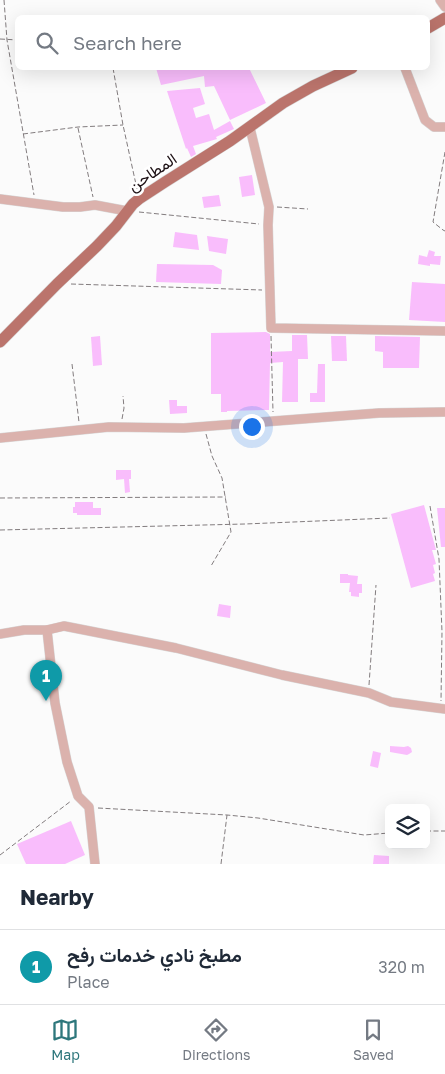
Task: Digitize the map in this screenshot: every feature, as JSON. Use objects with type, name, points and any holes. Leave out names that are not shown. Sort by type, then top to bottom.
[{"type":"main road","points":[[430,27],[445,18]]},
{"type":"main road","name":"المطاحن","points":[[0,342],[116,226],[139,199],[250,128],[282,103],[348,70]]},
{"type":"street","points":[[440,0],[445,8]]},
{"type":"street","points":[[406,70],[425,120],[434,126],[445,127]]},
{"type":"street","points":[[250,128],[269,206],[271,328],[445,331]]},
{"type":"street","points":[[0,199],[71,207],[95,205],[127,211]]},
{"type":"street","points":[[0,438],[109,427],[162,428],[379,413],[445,412]]},
{"type":"street","points":[[0,634],[24,630],[47,630],[64,626],[176,648],[282,675],[369,693],[391,702],[443,709]]},
{"type":"street","points":[[47,630],[56,704],[67,762],[78,796],[89,808],[95,864]]},
{"type":"path","points":[[4,0],[7,40],[35,203]]},
{"type":"path","points":[[0,40],[15,40]]},
{"type":"path","points":[[113,70],[139,199]]},
{"type":"path","points":[[22,134],[78,127],[123,125]]},
{"type":"path","points":[[78,127],[95,205]]},
{"type":"path","points":[[445,152],[433,222],[445,231]]},
{"type":"path","points":[[269,206],[308,209]]},
{"type":"path","points":[[127,211],[268,225]]},
{"type":"path","points":[[58,284],[270,290]]},
{"type":"path","points":[[271,328],[273,420]]},
{"type":"path","points":[[72,364],[80,430]]},
{"type":"path","points":[[121,427],[124,408],[123,396]]},
{"type":"path","points":[[203,426],[212,456],[222,478],[230,532],[211,566]]},
{"type":"path","points":[[0,498],[226,497]]},
{"type":"path","points":[[430,506],[439,559],[443,709]]},
{"type":"path","points":[[0,530],[229,525],[390,518]]},
{"type":"path","points":[[369,693],[376,585]]},
{"type":"path","points":[[0,855],[78,796]]},
{"type":"path","points":[[89,808],[227,815],[364,835],[385,833]]},
{"type":"path","points":[[221,864],[227,815]]},
{"type":"path","points":[[430,832],[445,831]]},
{"type":"building","points":[[157,70],[250,70],[266,103],[230,120],[214,86],[205,87],[204,76],[161,85]]},
{"type":"building","points":[[200,88],[205,104],[193,108],[196,118],[209,114],[214,130],[230,121],[234,129],[216,137],[217,139],[193,146],[196,154],[191,157],[186,149],[167,91]]},
{"type":"building","points":[[252,175],[255,195],[242,197],[239,177]]},
{"type":"building","points":[[219,195],[221,206],[204,208],[202,197]]},
{"type":"building","points":[[175,232],[197,235],[199,250],[173,247]]},
{"type":"building","points":[[207,236],[228,239],[226,254],[209,251]]},
{"type":"building","points":[[429,250],[435,252],[434,256],[441,256],[440,265],[418,264],[419,255],[427,257]]},
{"type":"building","points":[[157,264],[213,265],[222,270],[221,284],[156,282]]},
{"type":"building","points":[[412,282],[445,284],[445,322],[409,320]]},
{"type":"building","points":[[266,332],[270,334],[270,352],[292,351],[292,335],[307,335],[308,359],[298,359],[298,402],[282,402],[283,362],[270,363],[269,410],[221,412],[221,394],[211,394],[211,333]]},
{"type":"building","points":[[100,336],[102,365],[93,366],[91,337]]},
{"type":"building","points":[[331,336],[346,336],[347,361],[332,361]]},
{"type":"building","points":[[375,336],[420,337],[419,368],[383,368],[383,352],[375,351]]},
{"type":"building","points":[[318,364],[325,364],[325,402],[310,402],[310,393],[317,393]]},
{"type":"building","points":[[169,400],[177,400],[177,406],[187,406],[187,413],[170,414]]},
{"type":"building","points":[[116,470],[131,470],[131,479],[129,479],[130,492],[125,493],[124,479],[116,480]]},
{"type":"building","points":[[75,502],[93,502],[93,508],[101,508],[101,515],[77,515],[77,513],[73,513]]},
{"type":"building","points":[[424,505],[436,550],[432,550],[436,564],[433,565],[435,581],[411,588],[391,514]]},
{"type":"building","points":[[437,508],[445,508],[445,547],[441,547]]},
{"type":"building","points":[[340,574],[358,576],[357,584],[362,584],[362,593],[359,593],[359,597],[351,596],[351,592],[349,592],[350,583],[340,583]]},
{"type":"building","points":[[219,604],[231,606],[230,618],[217,616]]},
{"type":"building","points":[[390,746],[408,746],[412,752],[407,755],[390,752]]},
{"type":"building","points":[[373,751],[381,753],[378,768],[370,766]]},
{"type":"building","points":[[71,821],[85,855],[65,864],[26,864],[17,844]]},
{"type":"building","points":[[374,855],[389,856],[389,864],[373,864]]},
{"type":"place","name":"مطبخ نادي خدمات رفح","points":[[46,701]]}]
